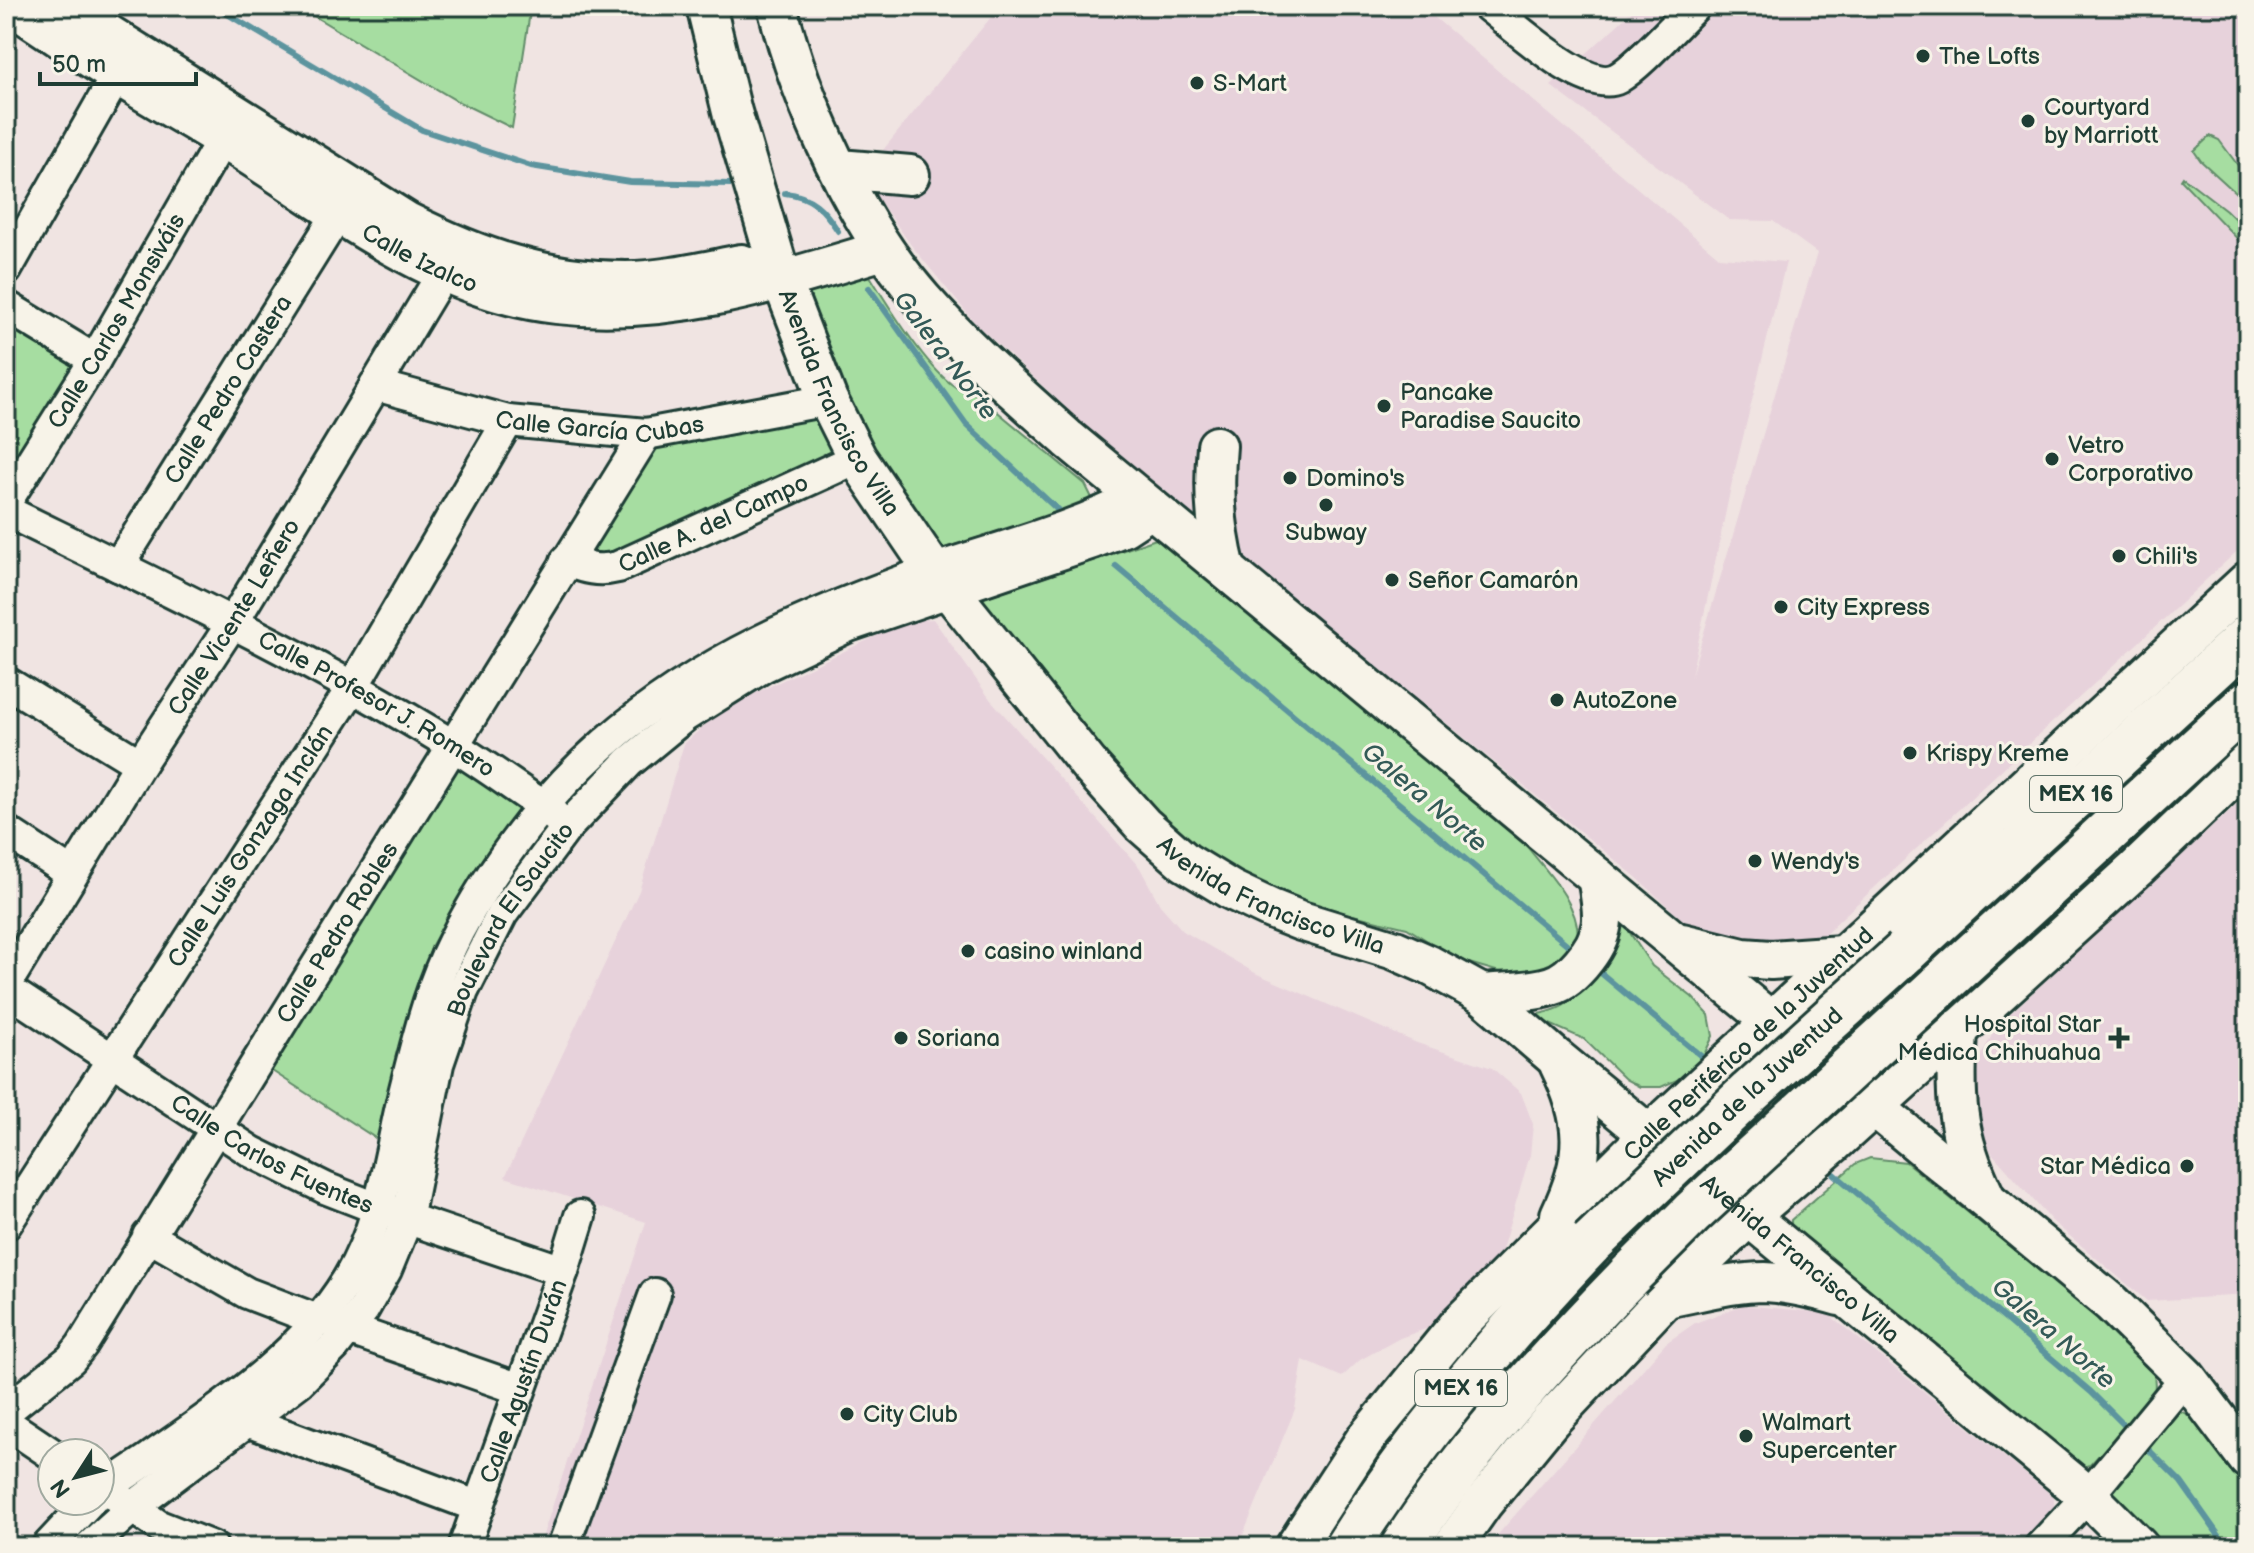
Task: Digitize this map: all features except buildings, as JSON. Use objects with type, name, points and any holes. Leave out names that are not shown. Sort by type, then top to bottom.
[{"type":"highway","name":"Avenida de la Juventud","points":[[1574,1226],[1750,1092],[2248,637]]},
{"type":"highway","name":"Avenida de la Juventud","points":[[1403,1547],[1505,1409],[1559,1347],[1692,1213],[2248,703]]},
{"type":"highway","name":"MEX 16","points":[[1347,1547],[1413,1449],[1499,1342],[1574,1226]]},
{"type":"main road","name":"Calle Izalco","points":[[12,6],[117,75],[408,255],[515,267],[570,279],[628,281],[714,269],[778,269]]},
{"type":"main road","name":"Calle Izalco","points":[[63,6],[407,222],[451,260],[495,290],[556,304],[620,307],[677,304],[877,238]]},
{"type":"main road","name":"Avenida Francisco Villa","points":[[706,6],[732,112],[778,269],[828,400],[857,458],[943,581],[1090,766],[1143,825],[1185,862],[1231,890],[1301,921],[1395,950],[1482,994],[2088,1496],[2139,1547]]},
{"type":"main road","points":[[777,6],[789,54],[820,131],[877,238],[922,299],[983,363],[1146,503],[2111,1303],[2186,1377],[2248,1459]]},
{"type":"main road","points":[[839,169],[910,175]]},
{"type":"main road","points":[[714,269],[741,238],[760,207]]},
{"type":"main road","points":[[1217,446],[1215,507],[1226,569]]},
{"type":"main road","name":"Calle Periférico de la Juventud","points":[[1295,1547],[1364,1441],[1461,1322],[1574,1226],[1649,1135],[2248,581]]},
{"type":"main road","points":[[1452,1547],[1483,1503],[1550,1421],[1666,1298],[1748,1217],[2047,949],[2248,762]]},
{"type":"main road","points":[[1970,839],[1967,858],[1958,874],[1883,939],[1864,960],[1855,975],[1853,992],[1861,1009],[1873,1025],[1887,1033],[1906,1039],[1926,1039],[1939,1034],[2028,956],[2047,949]]},
{"type":"main road","points":[[1482,994],[1552,986],[1564,981],[1600,939],[1602,926],[1597,877]]},
{"type":"main road","points":[[1673,941],[1743,958],[1771,960],[1842,955]]},
{"type":"main road","points":[[1958,1029],[1956,1078],[1959,1129],[1969,1164],[1987,1200]]},
{"type":"main road","points":[[1556,1058],[1579,1114],[1581,1156],[1573,1188],[1574,1226],[1603,1213],[1643,1250],[1656,1270],[1666,1298]]},
{"type":"main road","points":[[1666,1298],[1764,1282],[1806,1287],[1850,1298]]},
{"type":"street","points":[[6,16],[12,6]]},
{"type":"street","points":[[1488,6],[1571,68],[1593,80],[1607,81],[1617,78],[1632,66],[1695,6]]},
{"type":"street","points":[[6,270],[117,75]]},
{"type":"street","name":"Calle Carlos Monsiváis","points":[[6,502],[95,360],[223,138]]},
{"type":"street","name":"Calle Pedro Castera","points":[[118,566],[339,212]]},
{"type":"street","name":"Calle Vicente Leñero","points":[[6,986],[140,764],[233,622],[451,260]]},
{"type":"street","points":[[6,306],[95,360]]},
{"type":"street","name":"Calle García Cubas","points":[[375,385],[508,421],[646,434],[828,400]]},
{"type":"street","name":"Calle Luis Gonzaga Inclán","points":[[6,1224],[352,688],[508,421]]},
{"type":"street","name":"Calle Pedro Robles","points":[[6,1411],[71,1359],[646,434]]},
{"type":"street","name":"Calle A. del Campo","points":[[566,561],[588,570],[618,567],[857,458]]},
{"type":"street","name":"Boulevard El Saucito","points":[[116,1480],[334,1325],[364,1309],[386,1270],[407,1219],[438,1064],[463,991],[502,914],[567,827],[640,752],[685,716],[763,667],[943,581],[1071,525],[1146,503]]},
{"type":"street","name":"Calle Profesor J. Romero","points":[[6,511],[233,622],[352,688],[453,746],[543,806],[567,827]]},
{"type":"street","name":"Boulevard El Saucito","points":[[89,1547],[132,1508],[299,1382],[335,1346],[334,1325],[349,1278],[379,1209],[416,1046],[445,959],[478,895],[543,806],[602,745],[657,700],[711,665],[793,624],[943,581]]},
{"type":"street","points":[[6,682],[140,764]]},
{"type":"street","points":[[6,831],[72,874]]},
{"type":"street","name":"Calle Carlos Fuentes","points":[[6,986],[252,1152],[325,1188],[379,1209],[563,1271]]},
{"type":"street","name":"Calle Agustín Durán","points":[[464,1547],[580,1216]]},
{"type":"street","points":[[148,1236],[247,1293],[520,1389]]},
{"type":"street","points":[[563,1547],[655,1294]]},
{"type":"street","points":[[2040,1547],[2088,1496],[2186,1377]]},
{"type":"street","points":[[247,1421],[479,1507]]},
{"type":"street","points":[[6,1423],[36,1443]]},
{"type":"street","points":[[116,1500],[159,1526],[212,1547]]},
{"type":"street","name":"Boulevard El Saucito","points":[[47,1547],[75,1517]]},
{"type":"shaded area","points":[[1000,6],[1421,6],[1719,257],[1786,262],[1732,482],[1691,676],[1817,253],[1773,221],[1729,220],[1551,86],[1638,6],[2248,6],[2248,541],[1817,941],[1746,946],[1687,924],[1635,876],[1129,466],[976,324],[911,245],[862,176]]},
{"type":"shaded area","points":[[933,619],[990,699],[1140,868],[1160,905],[1183,931],[1257,974],[1417,1043],[1492,1068],[1521,1093],[1533,1124],[1530,1155],[1501,1253],[1431,1327],[1400,1338],[1360,1360],[1342,1377],[1303,1360],[1295,1409],[1238,1547],[539,1547],[646,1222],[505,1177],[639,891],[684,744],[722,709],[908,621]]},
{"type":"shaded area","name":"Hospital Star Médica Chihuahua","points":[[2248,794],[2248,1295],[2147,1301],[2052,1221],[1991,1152],[1978,1121],[1976,1090],[1980,1058],[1996,1027]]},
{"type":"shaded area","points":[[1743,1305],[1827,1313],[2054,1497],[2054,1510],[2021,1547],[1487,1547],[1666,1343],[1695,1323]]},
{"type":"green space","points":[[297,6],[531,6],[512,128],[457,101]]},
{"type":"green space","points":[[2210,136],[2219,140],[2248,179],[2248,204],[2194,151]]},
{"type":"green space","points":[[2183,177],[2226,210],[2248,232],[2248,250],[2181,180]]},
{"type":"green space","points":[[870,276],[910,338],[936,369],[959,389],[976,394],[1085,484],[1091,496],[1084,505],[938,550],[867,445],[800,289]]},
{"type":"green space","points":[[6,323],[74,364],[6,470]]},
{"type":"green space","points":[[807,419],[820,420],[834,451],[821,464],[653,533],[610,559],[585,555],[649,450],[658,444]]},
{"type":"green space","points":[[1159,538],[1521,839],[1557,884],[1572,909],[1578,936],[1570,960],[1538,977],[1503,973],[1469,963],[1407,928],[1294,901],[1227,868],[1149,807],[977,600]]},
{"type":"green space","points":[[461,760],[525,807],[474,871],[432,945],[391,1078],[380,1141],[269,1069]]},
{"type":"green space","points":[[1622,921],[1652,966],[1692,997],[1709,1015],[1713,1036],[1702,1059],[1677,1080],[1661,1087],[1640,1087],[1625,1079],[1584,1039],[1529,1015],[1551,1011],[1571,1000],[1600,963]]},
{"type":"green space","points":[[1870,1158],[1906,1162],[2145,1358],[2154,1377],[2154,1395],[2090,1465],[2077,1468],[1791,1234],[1791,1220],[1855,1164]]},
{"type":"green space","points":[[2179,1411],[2197,1422],[2244,1481],[2250,1502],[2248,1547],[2164,1547],[2114,1499],[2114,1483],[2169,1418]]},
{"type":"waterway","name":"Galera Norte","points":[[214,6],[422,130],[531,166],[630,182],[731,184]]},
{"type":"waterway","name":"Galera Norte","points":[[785,193],[803,197],[816,205],[838,231]]},
{"type":"waterway","name":"Galera Norte","points":[[869,288],[966,424],[1061,513]]},
{"type":"waterway","name":"Galera Norte","points":[[1116,566],[1575,951]]},
{"type":"waterway","name":"Galera Norte","points":[[1596,969],[1707,1061]]},
{"type":"waterway","name":"Galera Norte","points":[[1831,1171],[2091,1392],[2130,1431]]},
{"type":"waterway","name":"Galera Norte","points":[[2141,1442],[2181,1482],[2227,1547]]},
{"type":"place","name":"The Lofts","points":[[1923,56]]},
{"type":"place","name":"S-Mart","points":[[1197,83]]},
{"type":"place","name":"Courtyard by Marriott","points":[[2028,121]]},
{"type":"place","name":"Pancake Paradise Saucito","points":[[1384,406]]},
{"type":"place","name":"Vetro Corporativo","points":[[2052,459]]},
{"type":"place","name":"Domino's","points":[[1290,478]]},
{"type":"place","name":"Subway","points":[[1326,505]]},
{"type":"place","name":"Chili's","points":[[2119,556]]},
{"type":"place","name":"Señor Camarón","points":[[1392,580]]},
{"type":"place","name":"City Express","points":[[1781,607]]},
{"type":"place","name":"AutoZone","points":[[1557,700]]},
{"type":"place","name":"Krispy Kreme","points":[[1910,753]]},
{"type":"place","name":"Wendy's","points":[[1755,861]]},
{"type":"place","name":"casino winland","points":[[968,951]]},
{"type":"place","name":"Soriana","points":[[901,1038]]},
{"type":"place","name":"Hospital Star Médica Chihuahua","points":[[2119,1038]]},
{"type":"place","name":"Star Médica","points":[[2187,1166]]},
{"type":"place","name":"City Club","points":[[847,1414]]},
{"type":"place","name":"Walmart Supercenter","points":[[1746,1436]]}]
